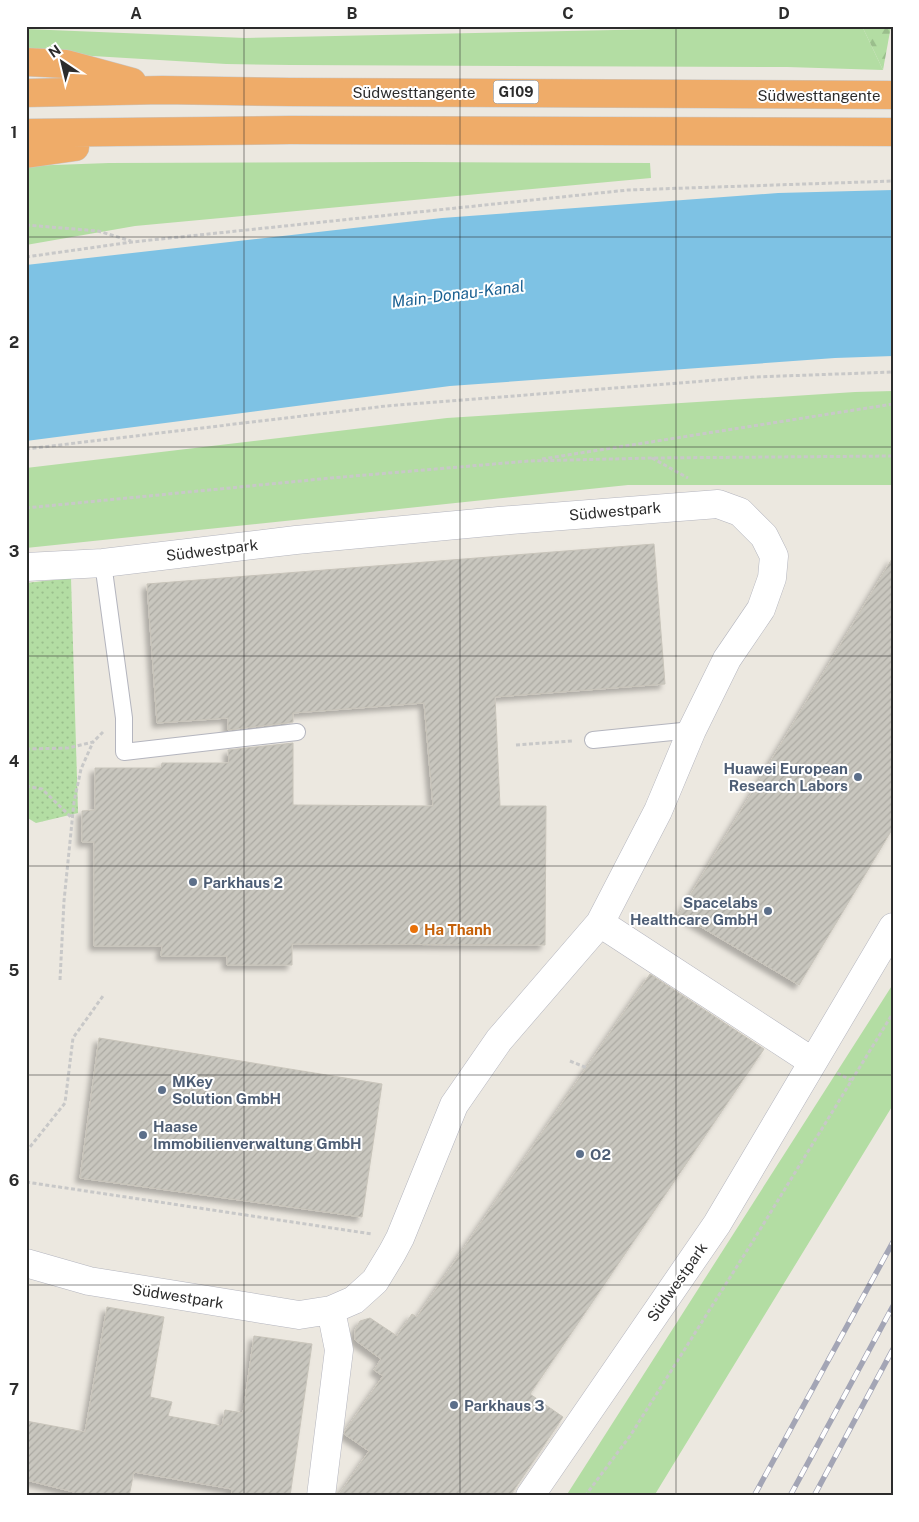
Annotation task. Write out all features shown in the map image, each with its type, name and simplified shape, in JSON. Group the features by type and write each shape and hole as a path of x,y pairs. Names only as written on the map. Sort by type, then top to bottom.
{"highway":[{"path":"26,62 66,64 162,90"},
{"name":"Südwesttangente","path":"26,93 162,90 893,95"},
{"path":"26,154 213,130"},
{"path":"26,133 213,130 893,132"}],"street":[{"name":"Südwestpark","path":"26,567 104,563 306,539 626,510 718,504 740,512 764,536 774,556 772,578 761,609 727,659 692,730 658,811 600,923 500,1040 454,1105 400,1238 375,1281 354,1300 331,1310 299,1315 89,1281 26,1263"},
{"path":"600,923 814,1062"},
{"name":"Südwestpark","path":"530,1496 717,1224 893,927"},
{"path":"320,1496 339,1350 331,1310"}],"lane":[{"path":"104,563 124,718 124,756 297,732"},
{"path":"593,740 692,730"}],"path":[{"path":"26,257 132,242 628,190 893,181"},
{"path":"26,225 98,231 132,242"},
{"path":"26,449 386,406 755,377 893,372"},
{"path":"528,461 893,404"},
{"path":"26,508 528,461 893,456"},
{"path":"60,980 64,900 72,818 81,769 93,742 101,733 124,718"},
{"path":"516,745 593,740"},
{"path":"26,750 68,748 93,742"},
{"path":"26,786 42,789 72,818"},
{"path":"26,1152 65,1103 73,1038 103,996"},
{"path":"585,1496 630,1436 893,1013"},
{"path":"570,1061 586,1068"},
{"path":"26,1182 400,1238"}],"green space":[{"path":"708,26 862,26 883,70 787,67 226,64 26,52 26,29 245,38 709,28"},
{"path":"862,26 891,26 883,70"},
{"path":"109,163 650,163 651,178 135,226 26,245 26,166"},
{"path":"893,391 893,485 628,485 26,548 26,468 447,418"},
{"path":"71,578 78,813 36,823 26,817 26,583"},
{"path":"893,984 893,1105 654,1496 566,1496"}],"water":[{"name":"Main-Donau-Kanal","path":"893,190 893,356 835,358 450,386 26,441 26,265 442,218 778,193"}],"building":[{"path":"654,544 665,684 495,697 500,806 546,806 545,945 292,944 292,965 227,965 227,956 161,956 162,946 94,946 94,842 82,842 82,811 95,810 95,768 161,768 162,763 229,763 228,750 293,743 293,805 433,806 424,703 293,713 293,722 228,730 228,718 157,723 147,584"},
{"path":"893,557 893,828 799,985 679,914"},
{"path":"650,974 764,1049 530,1394 563,1417 510,1496 338,1496 369,1451 344,1434 345,1431 383,1376 374,1370 381,1359 355,1340 355,1330 360,1321 370,1318 397,1336 412,1314 417,1317"},
{"path":"99,1038 382,1084 362,1217 80,1178"},
{"path":"107,1307 164,1317 150,1397 172,1402 168,1416 222,1426 225,1410 243,1413 254,1336 312,1344 290,1496 231,1496 232,1489 134,1472 129,1496 73,1496 74,1492 26,1480 26,1421 85,1432"}],"railway":[{"path":"754,1496 893,1242"},
{"path":"790,1496 893,1306"},
{"path":"814,1496 893,1349"}],"place":[{"name":"Huawei European Research Labors","path":"858,777"},
{"name":"Parkhaus 2","path":"193,882"},
{"name":"Spacelabs Healthcare GmbH","path":"768,911"},
{"name":"Ha Thanh","path":"414,929"},
{"name":"MKey Solution GmbH","path":"162,1090"},
{"name":"Haase Immobilienverwaltung GmbH","path":"143,1135"},
{"name":"O2","path":"580,1154"},
{"name":"Parkhaus 3","path":"454,1405"}]}
